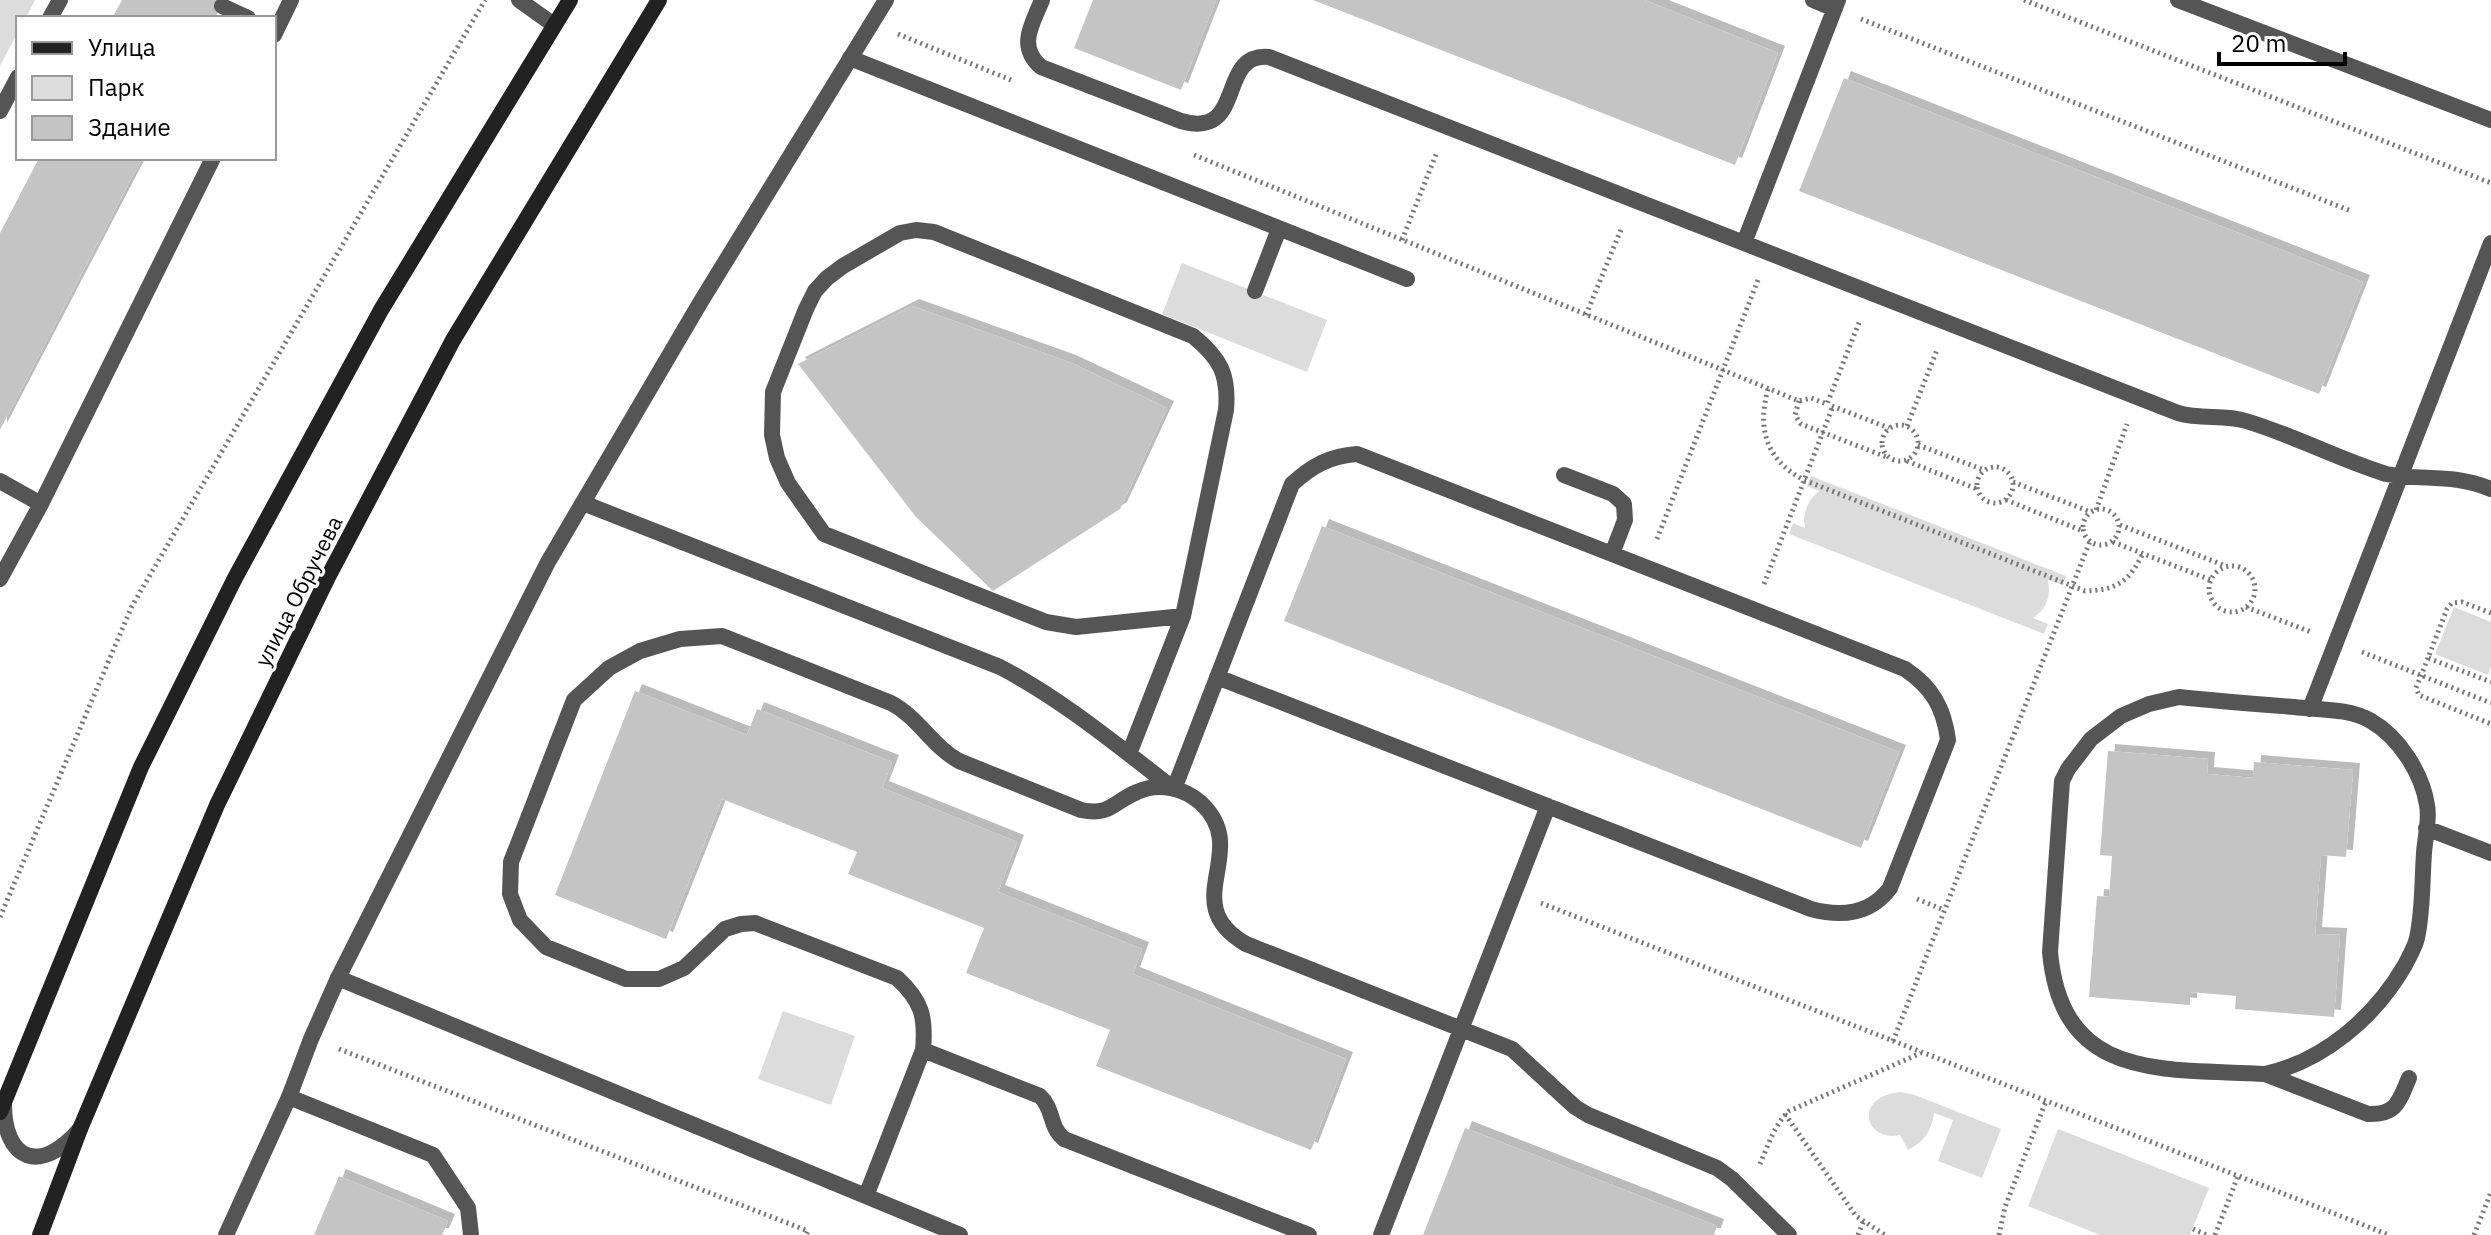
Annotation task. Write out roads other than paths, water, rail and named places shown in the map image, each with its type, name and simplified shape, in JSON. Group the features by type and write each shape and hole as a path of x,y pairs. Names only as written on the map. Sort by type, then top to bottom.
{"main road":[{"path":"2,1107 141,767 235,578 381,310 570,0"},
{"name":"улица Обручева","path":"40,1235 80,1129 217,805 328,577 453,340 659,0"}],"street":[{"path":"276,30 291,0"},
{"path":"519,0 554,25"},
{"path":"226,1235 289,1097 338,978 548,562 700,303 886,0"},
{"path":"1042,0 1027,43 1034,61 1041,67 1181,121 1194,125 1215,120 1224,111 1241,66 1248,60 1269,57 2192,418 2223,417 2248,421 2372,470 2400,477 2457,478 2491,489"},
{"path":"1744,243 1836,4 1813,0"},
{"path":"2178,0 2491,120"},
{"path":"222,6 244,16"},
{"path":"850,58 1407,279"},
{"path":"0,111 16,81"},
{"path":"0,579 41,504 212,160"},
{"path":"1255,291 1279,229"},
{"path":"1129,754 1183,616 1226,410 1227,391 1222,369 1211,351 1193,336 934,232 916,230 900,233 868,250 827,278 815,291 773,392 772,435 777,458 788,483 824,534 1046,622 1076,627 1183,616"},
{"path":"2310,709 2491,243"},
{"path":"1174,789 1217,677 1292,484 1310,468 1328,459 1357,454 1905,669 1927,687 1942,710 1948,740 1890,888 1865,909 1830,914 1217,677"},
{"path":"1564,475 1613,494 1624,504 1625,520 1612,554"},
{"path":"0,481 41,504"},
{"path":"583,503 981,658 1042,690 1174,789 1194,798 1206,809 1215,822 1221,841 1213,901 1221,925 1230,935 1518,1054 1575,1107 1588,1115 1717,1168 1789,1235"},
{"path":"866,1196 923,1050 924,1020 920,1006 910,990 897,978 755,923 725,929 684,968 659,979 626,979 546,947 520,920 510,894 511,862 574,700 609,668 640,651 680,639 722,636 891,703 908,714 941,749 959,761 1081,810 1103,812 1136,792 1160,787 1174,789"},
{"path":"2265,1074 2299,1064 2336,1042 2383,998 2405,965 2417,940 2428,807 2407,757 2383,729 2370,720 2353,714 2179,697 2149,704 2121,716 2098,733 2074,760 2062,781 2050,952 2052,979 2069,1018 2110,1056 2142,1067 2265,1074 2368,1114 2384,1113 2398,1104 2409,1078"},
{"path":"1381,1235 1548,806"},
{"path":"2426,828 2491,853"},
{"path":"338,978 960,1235"},
{"path":"923,1050 1040,1096 1051,1110 1055,1130 1064,1139 1309,1235"},
{"path":"289,1097 433,1155 468,1208 471,1235"},
{"path":"2,1107 11,1141 30,1157 38,1158 58,1150 80,1129"}]}
